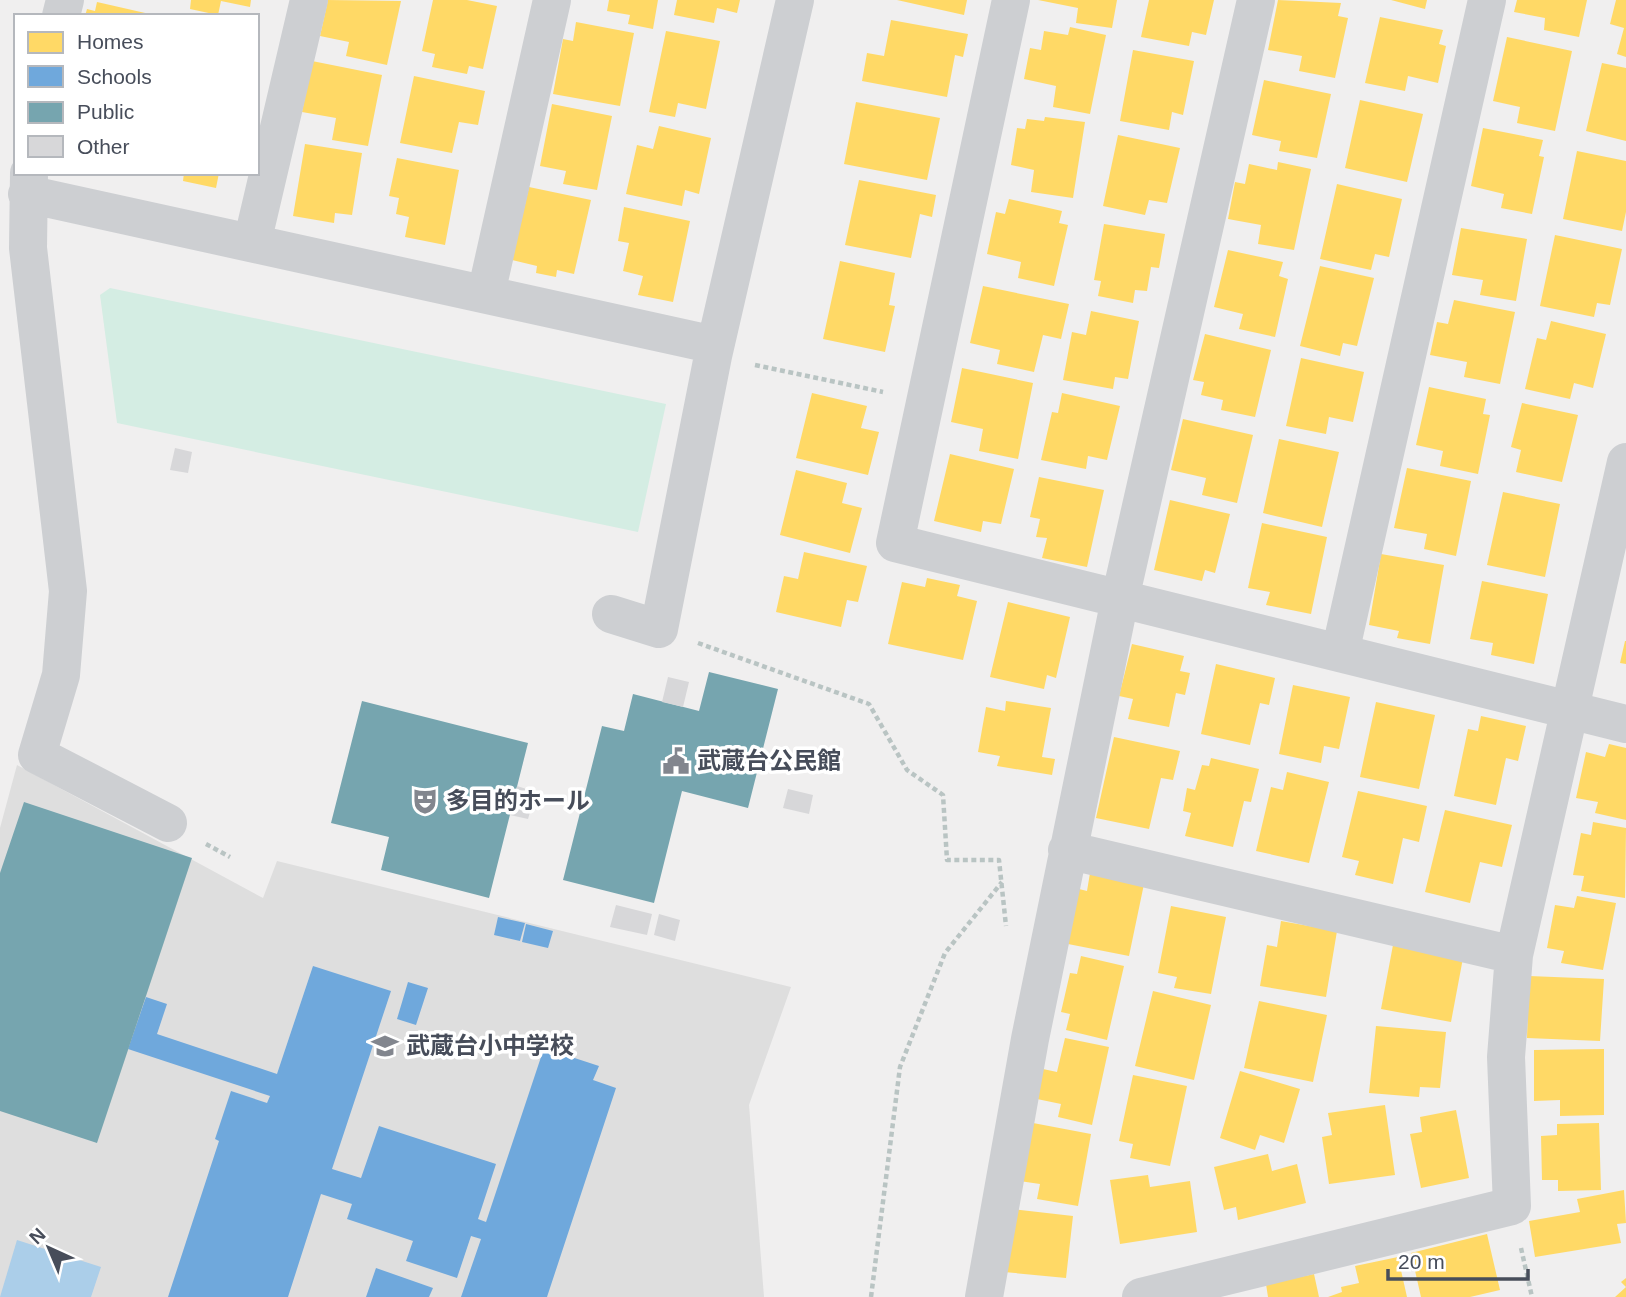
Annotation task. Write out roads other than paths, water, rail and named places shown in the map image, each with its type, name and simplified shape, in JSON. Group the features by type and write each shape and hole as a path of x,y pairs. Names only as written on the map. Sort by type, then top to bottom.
{"street":[{"path":"252,243 309,0"},
{"path":"486,295 552,0"},
{"path":"611,614 659,629 714,350 795,0"},
{"path":"1011,0 895,543 1626,724"},
{"path":"984,1297 1067,850 1120,598 1256,0"},
{"path":"1340,653 1487,0"},
{"path":"168,823 37,754 61,675 68,591 28,248 28,184 252,243 486,295 714,350"},
{"path":"1142,1297 1512,1206 1506,1057 1514,955 1626,462"},
{"path":"1067,850 1514,955"}],"water":[{"path":"17,1240 101,1267 91,1297 0,1297"}],"place":[{"name":"武蔵台公民館","path":"676,761"},
{"name":"多目的ホール","path":"425,801"},
{"name":"武蔵台小中学校","path":"385,1046"}]}
